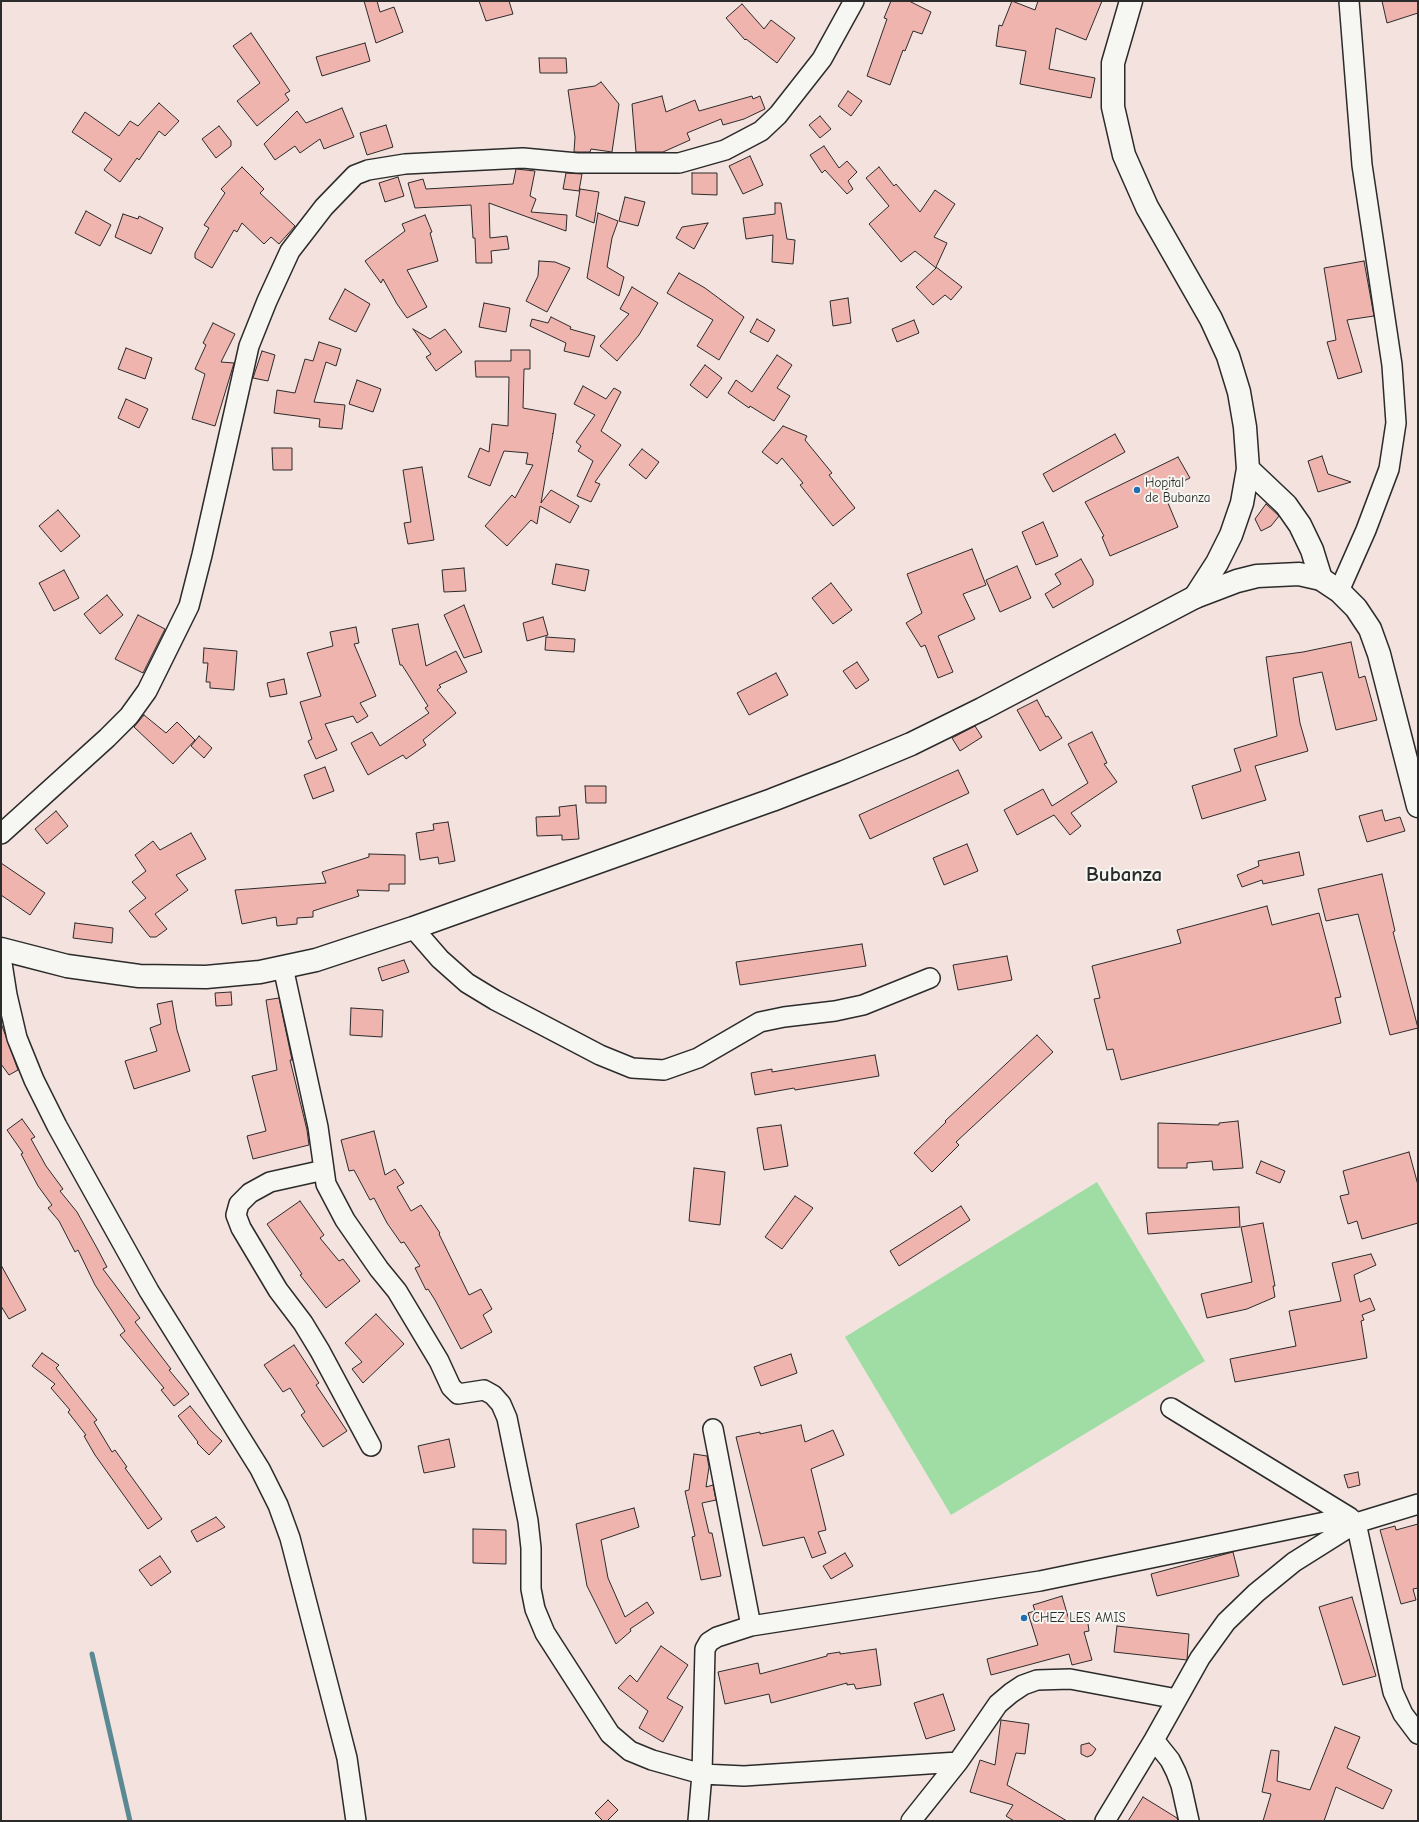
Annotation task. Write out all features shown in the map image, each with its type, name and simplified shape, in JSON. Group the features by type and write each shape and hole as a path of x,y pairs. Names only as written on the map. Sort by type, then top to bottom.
{"main road":[{"path":"1130,2 1113,63 1113,107 1124,155 1147,207 1211,319 1228,356 1238,392 1245,427 1248,469 1242,504 1231,535 1217,563 1195,597"},
{"path":"1248,469 1286,505 1300,525 1312,550 1321,579"},
{"path":"1,949 67,966 139,976 206,977 260,972 316,960 413,928 772,800 911,744 982,710 1195,597 1237,581 1257,576 1300,574 1321,579 1339,591 1356,608 1372,635 1379,654 1418,806"}],"street":[{"path":"1,834 107,738 129,716 147,691 189,606 249,346 267,301 290,251 324,207 355,175 368,170 405,164 523,158 577,163 679,163 725,150 761,132 778,115 822,59 854,1"},
{"path":"1339,591 1366,530 1389,469 1396,423 1392,365 1362,165 1349,1"},
{"path":"413,928 440,959 467,983 495,1000 600,1055 632,1068 664,1070 698,1058 760,1022 784,1017 835,1011 863,1005 930,978"},
{"path":"1,957 7,995 17,1038 34,1080 57,1126 149,1291 260,1468 278,1505 290,1538 347,1758 356,1821"},
{"path":"284,967 318,1128 326,1184 345,1220 379,1269 397,1291 438,1361 451,1387 458,1394 484,1390 494,1395 501,1404 507,1418 528,1521 531,1548 531,1589 535,1609 545,1633 610,1734 630,1751 652,1760 702,1774 744,1776 958,1762"},
{"path":"324,1170 270,1182 250,1193 239,1204 236,1215 241,1228 278,1290 303,1323 371,1446"},
{"path":"1171,1408 1353,1520 1393,1692 1403,1714 1418,1734"},
{"path":"713,1429 751,1626"},
{"path":"698,1821 702,1774 705,1649 709,1642 717,1637 751,1626 1040,1581 1353,1520 1418,1504"},
{"path":"1105,1821 1154,1740 1200,1658 1226,1622 1256,1593 1294,1562 1353,1520"},
{"path":"912,1821 958,1762 998,1704 1010,1693 1023,1685 1037,1680 1070,1679 1177,1699"},
{"path":"1154,1740 1170,1760 1176,1772 1181,1785 1189,1821"}],"green space":[{"path":"1097,1182 1205,1361 951,1515 845,1337"}],"building":[{"path":"364,1 377,1 380,12 394,7 403,32 376,43"},
{"path":"479,1 509,1 513,14 486,21"},
{"path":"891,1 909,1 931,12 922,34 913,31 905,51 903,50 890,85 867,76 887,19 884,18"},
{"path":"1012,1 1035,10 1038,1 1102,1 1086,40 1056,28 1049,69 1095,78 1091,98 1020,84 1026,51 996,46 999,25 1002,26"},
{"path":"1382,1 1418,1 1418,13 1387,23"},
{"path":"742,4 764,29 771,20 795,38 777,63 746,39 745,40 726,18"},
{"path":"251,33 290,91 285,94 289,100 257,126 237,101 260,83 233,46"},
{"path":"365,43 370,61 322,76 316,57"},
{"path":"539,58 566,58 567,73 540,73"},
{"path":"601,82 619,104 612,152 591,149 590,152 574,152 575,137 568,90 595,86"},
{"path":"848,91 862,101 851,116 838,106"},
{"path":"662,96 666,112 695,100 699,111 752,96 753,99 760,96 765,109 744,119 723,125 721,119 687,133 690,140 663,152 636,152 632,104"},
{"path":"159,103 179,121 165,136 159,131 139,160 137,158 120,182 104,170 112,159 72,132 85,112 119,136 130,121 138,126"},
{"path":"342,108 354,137 324,149 320,139 300,153 295,146 275,160 264,144 297,111 306,123"},
{"path":"820,116 831,129 820,138 809,125"},
{"path":"386,125 393,147 367,155 360,133"},
{"path":"219,126 231,141 231,146 216,158 202,139"},
{"path":"824,146 839,168 847,161 857,172 848,181 853,189 847,194 825,170 822,173 810,155"},
{"path":"750,156 763,185 743,194 729,166"},
{"path":"242,167 264,189 260,193 295,226 279,244 271,237 264,244 242,223 237,232 234,230 212,268 195,258 195,253 209,228 204,225 225,193 221,189"},
{"path":"879,167 894,186 896,184 920,212 935,190 955,204 934,237 947,243 936,267 962,287 951,300 945,295 933,305 916,287 936,268 915,251 901,262 869,224 889,206 866,178"},
{"path":"516,169 535,171 530,196 536,199 531,212 567,215 566,231 489,203 490,238 507,236 509,249 491,251 492,263 476,263 471,205 415,208 408,183 423,179 426,189 513,184"},
{"path":"566,173 582,174 579,191 563,189"},
{"path":"692,173 717,173 717,195 692,194"},
{"path":"398,177 404,196 385,202 379,183"},
{"path":"580,189 599,192 594,223 576,216"},
{"path":"625,197 645,202 638,226 619,221"},
{"path":"775,203 781,203 787,239 795,240 793,264 772,262 773,235 746,239 743,218 775,214"},
{"path":"86,211 111,225 100,246 75,233"},
{"path":"598,213 618,221 612,238 607,267 624,277 619,296 587,278"},
{"path":"123,214 138,219 139,216 163,228 151,254 115,237"},
{"path":"425,215 432,232 430,233 438,261 407,270 427,307 407,318 383,279 381,283 365,261 405,231 402,224"},
{"path":"708,223 694,249 676,238 682,227"},
{"path":"539,261 555,262 570,268 547,312 526,301 538,276"},
{"path":"1364,261 1374,316 1347,320 1362,372 1338,379 1327,342 1336,340 1324,268"},
{"path":"679,273 705,288 744,317 719,360 697,346 713,320 667,293"},
{"path":"632,287 658,303 639,335 617,361 600,346 629,314 620,309"},
{"path":"345,289 370,304 356,332 329,319"},
{"path":"848,298 851,323 833,326 830,301"},
{"path":"484,303 510,308 506,332 479,327"},
{"path":"551,317 571,327 570,329 595,336 589,357 564,351 566,343 530,326 532,319 548,323"},
{"path":"757,319 775,330 768,342 750,332"},
{"path":"914,320 919,333 897,342 892,329"},
{"path":"213,323 235,334 221,362 234,363 215,426 192,419 205,374 195,369 206,345 203,343"},
{"path":"413,329 430,339 445,329 462,352 436,371 426,357 431,354"},
{"path":"319,342 341,349 336,366 326,362 314,402 345,405 342,429 319,427 320,419 274,413 277,390 295,393 305,359 313,361"},
{"path":"126,348 152,358 145,379 118,369"},
{"path":"511,350 530,350 530,369 524,369 523,408 556,414 541,503 551,490 579,506 570,523 540,506 537,524 531,520 507,546 485,526 512,495 515,498 533,465 526,464 528,453 504,451 490,486 468,477 480,448 489,452 492,424 508,426 509,377 476,377 475,361 511,361"},
{"path":"262,351 275,355 268,381 253,378"},
{"path":"777,355 792,365 777,388 790,396 774,421 750,406 749,408 728,393 736,380 752,392"},
{"path":"705,365 722,378 707,398 690,385"},
{"path":"357,380 381,389 373,412 349,404"},
{"path":"583,386 606,399 614,388 621,392 601,431 621,445 595,482 600,484 591,502 577,496 593,461 578,451 581,446 576,442 595,415 574,404"},
{"path":"126,399 148,409 139,428 118,418"},
{"path":"783,426 807,436 805,440 832,473 829,475 855,508 833,526 800,485 803,483 782,458 777,464 762,452"},
{"path":"1115,434 1125,452 1053,492 1043,474"},
{"path":"272,448 292,448 292,470 273,470"},
{"path":"642,449 659,462 646,479 629,465"},
{"path":"1322,456 1328,474 1351,482 1318,492 1308,461"},
{"path":"1178,457 1190,478 1163,491 1178,527 1110,556 1102,537 1104,536 1085,502"},
{"path":"422,467 434,540 408,544 404,523 411,522 403,470"},
{"path":"1266,504 1279,516 1271,526 1261,531 1255,519"},
{"path":"58,510 80,536 61,552 39,526"},
{"path":"1043,522 1058,556 1036,565 1022,532"},
{"path":"972,549 986,585 963,594 975,619 938,636 953,672 938,678 925,645 921,647 906,623 922,613 907,574"},
{"path":"1081,559 1093,580 1093,585 1053,608 1045,594 1061,584 1055,574"},
{"path":"556,564 589,570 585,591 552,584"},
{"path":"1017,566 1031,598 1000,612 986,580"},
{"path":"464,568 466,591 444,592 442,570"},
{"path":"64,570 79,598 54,611 39,583"},
{"path":"831,583 852,610 833,624 812,598"},
{"path":"107,595 123,615 100,634 84,614"},
{"path":"464,605 482,652 464,658 444,615"},
{"path":"138,615 165,629 143,673 115,659"},
{"path":"543,617 548,635 527,641 523,623"},
{"path":"418,624 426,666 456,651 467,672 439,685 441,687 437,690 456,713 423,740 426,745 406,759 403,755 368,775 351,743 372,732 380,746 429,713 425,708 428,706 402,665 400,665 392,629"},
{"path":"356,627 359,643 354,644 376,696 360,703 368,716 357,723 353,716 325,724 337,750 316,759 308,741 312,739 300,702 321,696 307,653 333,646 330,632"},
{"path":"546,637 575,639 574,652 545,650"},
{"path":"1351,642 1359,678 1365,676 1377,720 1336,730 1322,672 1293,678 1300,723 1308,751 1255,766 1266,800 1202,819 1192,786 1241,771 1234,749 1277,736 1266,657 1303,652"},
{"path":"204,648 237,651 234,690 210,688 210,682 206,682 208,663 203,663"},
{"path":"857,662 869,680 856,689 843,671"},
{"path":"776,673 788,695 749,715 737,693"},
{"path":"284,679 287,694 270,697 267,683"},
{"path":"1037,700 1046,717 1048,716 1062,738 1040,751 1017,710"},
{"path":"144,715 166,733 177,722 195,740 173,764 134,727"},
{"path":"975,726 982,737 960,751 952,738"},
{"path":"1092,732 1107,763 1104,764 1117,782 1071,813 1081,826 1070,835 1054,815 1017,835 1004,810 1043,789 1052,806 1088,783 1068,744"},
{"path":"199,736 212,748 204,758 191,746"},
{"path":"325,767 334,791 313,799 304,775"},
{"path":"958,770 969,793 870,839 859,815"},
{"path":"585,786 606,786 606,803 586,803"},
{"path":"576,805 579,839 562,840 562,835 537,836 536,817 560,816 559,807"},
{"path":"1382,810 1385,821 1400,817 1405,831 1367,842 1359,816"},
{"path":"56,811 68,826 47,844 35,829"},
{"path":"448,822 455,861 439,864 438,857 420,860 416,833 434,830 433,824"},
{"path":"191,833 206,859 176,875 188,890 155,914 167,929 156,937 150,937 129,911 146,898 132,882 146,871 135,855 153,841 160,850"},
{"path":"967,844 978,871 944,885 933,858"},
{"path":"1299,852 1304,875 1263,884 1262,880 1242,887 1237,875 1259,866 1258,861"},
{"path":"369,854 405,855 405,884 389,884 389,891 357,890 359,896 313,911 313,917 297,918 297,924 277,926 276,917 242,924 235,890 326,883 322,872 369,857"},
{"path":"1,863 45,893 30,915 1,895"},
{"path":"1382,874 1395,931 1393,932 1418,1028 1390,1035 1358,914 1326,921 1318,889"},
{"path":"1267,906 1272,925 1319,913 1341,997 1335,998 1341,1023 1121,1080 1113,1049 1107,1050 1094,999 1100,998 1092,966 1181,943 1177,930"},
{"path":"75,923 113,928 112,943 73,938"},
{"path":"862,944 866,966 740,985 736,962"},
{"path":"1007,956 1012,980 958,990 953,965"},
{"path":"404,960 409,972 382,981 378,968"},
{"path":"231,992 232,1005 216,1006 215,993"},
{"path":"279,998 292,1060 290,1060 307,1130 309,1145 253,1159 247,1136 266,1131 252,1076 277,1070 266,1000"},
{"path":"172,1001 177,1030 190,1071 134,1089 125,1061 157,1051 150,1028 161,1024 157,1004"},
{"path":"351,1008 383,1010 382,1037 350,1035"},
{"path":"1,1023 18,1070 9,1075 1,1064"},
{"path":"1037,1035 1053,1052 956,1142 959,1145 932,1172 914,1153 946,1122 945,1121"},
{"path":"875,1055 879,1076 755,1095 751,1073 772,1069 772,1072"},
{"path":"22,1119 35,1137 31,1139 46,1166 63,1189 60,1191 77,1212 97,1248 107,1267 103,1269 140,1318 135,1322 171,1369 169,1370 189,1394 174,1406 161,1390 164,1388 120,1335 125,1331 95,1285 78,1250 75,1252 59,1221 48,1208 52,1205 38,1186 21,1154 23,1153 7,1130"},
{"path":"1238,1121 1243,1168 1213,1170 1212,1161 1187,1163 1187,1168 1158,1168 1158,1123 1219,1125 1219,1123"},
{"path":"781,1125 788,1166 764,1170 757,1128"},
{"path":"374,1131 385,1175 395,1169 404,1183 397,1187 411,1211 421,1205 440,1233 439,1234 469,1295 481,1289 492,1309 483,1315 492,1332 461,1349 435,1300 428,1289 426,1290 415,1268 420,1266 404,1242 401,1243 387,1223 374,1198 370,1200 354,1170 349,1171 341,1140"},
{"path":"1409,1152 1418,1185 1418,1223 1362,1239 1357,1221 1348,1224 1340,1196 1349,1194 1343,1171"},
{"path":"1261,1161 1285,1171 1280,1183 1256,1173"},
{"path":"694,1168 725,1172 720,1225 689,1221"},
{"path":"795,1196 813,1208 782,1249 765,1237"},
{"path":"300,1201 324,1235 320,1238 339,1261 343,1259 360,1281 326,1308 300,1275 302,1274 267,1224"},
{"path":"961,1206 970,1220 899,1266 890,1251"},
{"path":"1239,1207 1240,1227 1148,1234 1146,1213"},
{"path":"1263,1223 1275,1286 1273,1286 1275,1297 1247,1309 1207,1318 1201,1294 1252,1282 1241,1227"},
{"path":"1371,1254 1376,1265 1354,1275 1360,1302 1370,1298 1375,1310 1362,1315 1364,1320 1361,1321 1367,1358 1235,1382 1230,1359 1296,1346 1289,1311 1341,1301 1332,1263"},
{"path":"1,1265 26,1310 9,1319 1,1306"},
{"path":"376,1314 404,1344 363,1383 352,1369 362,1362 345,1343"},
{"path":"294,1345 319,1383 316,1385 347,1431 323,1447 301,1415 305,1412 290,1388 283,1392 264,1365"},
{"path":"42,1353 59,1365 56,1368 97,1420 94,1422 112,1452 115,1450 127,1467 125,1468 162,1519 148,1529 95,1455 84,1436 86,1435 68,1412 70,1410 51,1388 55,1384 32,1366"},
{"path":"791,1354 797,1373 761,1386 754,1367"},
{"path":"190,1406 210,1430 222,1441 209,1455 197,1443 198,1442 178,1416"},
{"path":"801,1425 805,1442 833,1430 844,1455 811,1469 826,1530 818,1532 826,1553 812,1558 804,1537 763,1546 736,1437 760,1432 760,1434"},
{"path":"449,1439 455,1467 424,1473 418,1446"},
{"path":"694,1454 707,1456 709,1467 706,1487 713,1485 716,1500 702,1503 709,1533 712,1533 721,1576 701,1580 692,1537 695,1536 685,1491 689,1490"},
{"path":"1358,1472 1360,1485 1348,1488 1344,1475"},
{"path":"634,1508 639,1527 601,1540 608,1578 625,1617 647,1602 654,1613 630,1629 631,1631 616,1644 587,1586 576,1524"},
{"path":"216,1517 225,1527 197,1542 191,1531"},
{"path":"1418,1524 1418,1588 1413,1589 1416,1600 1401,1604 1380,1530 1395,1526 1396,1530"},
{"path":"473,1529 506,1530 506,1564 473,1563"},
{"path":"1233,1552 1239,1576 1157,1596 1151,1574"},
{"path":"845,1553 853,1566 831,1579 823,1566"},
{"path":"160,1556 171,1572 151,1586 139,1570"},
{"path":"1062,1596 1069,1620 1087,1617 1089,1631 1084,1632 1092,1660 1072,1665 1069,1654 991,1675 987,1659 1038,1645 1028,1613 1035,1611 1033,1605"},
{"path":"1352,1597 1376,1676 1343,1685 1319,1607"},
{"path":"1117,1626 1189,1634 1187,1660 1114,1652"},
{"path":"661,1646 688,1665 667,1698 683,1707 663,1742 639,1728 648,1711 618,1688 630,1675 637,1682"},
{"path":"876,1649 881,1685 856,1689 854,1684 847,1685 847,1683 771,1703 769,1694 725,1704 718,1672 758,1663 760,1674 827,1656 827,1654 840,1652 840,1654"},
{"path":"943,1694 955,1730 926,1739 914,1703"},
{"path":"1001,1720 1029,1724 1025,1754 1016,1753 1007,1785 1067,1821 1014,1821 1006,1816 1013,1805 970,1792 980,1760 995,1765"},
{"path":"1335,1727 1360,1737 1347,1768 1392,1790 1383,1809 1336,1787 1324,1821 1263,1821 1271,1794 1262,1792 1271,1750 1279,1751 1277,1781 1310,1790"},
{"path":"1089,1743 1096,1749 1092,1755 1087,1757 1081,1754 1081,1745"},
{"path":"1143,1797 1177,1818 1178,1821 1128,1821"},
{"path":"608,1800 618,1810 607,1821 603,1821 595,1813"}],"waterway":[{"path":"92,1654 130,1821"}],"place":[{"name":"Hopital de Bubanza","path":"1137,490"},
{"name":"CHEZ LES AMIS","path":"1024,1618"}],"district":[{"name":"Bubanza","path":"1124,875"}]}
